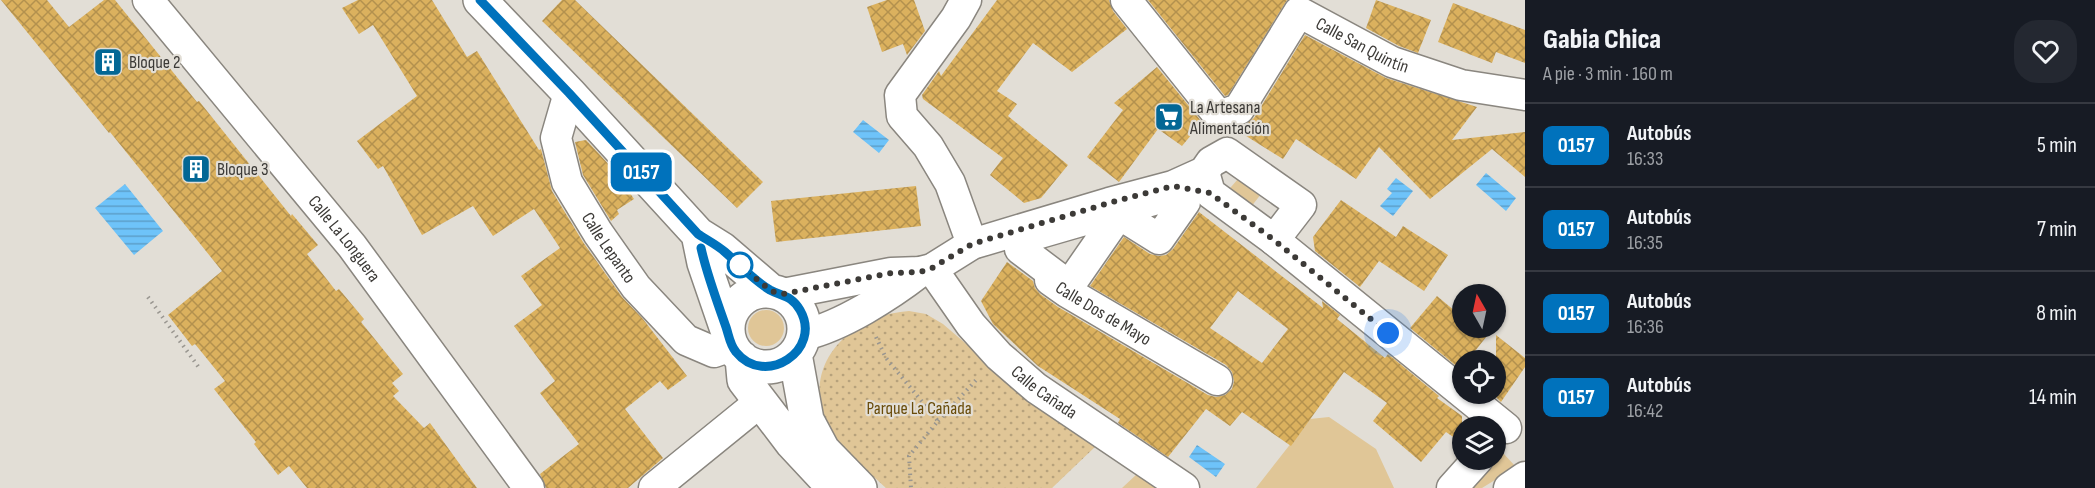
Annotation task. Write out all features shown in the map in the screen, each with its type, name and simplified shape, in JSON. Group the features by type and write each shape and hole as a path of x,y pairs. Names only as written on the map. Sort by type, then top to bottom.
{"street":[{"name":"Calle La Longuera","path":"148,0 352,246 529,488"},
{"path":"480,0 698,234 722,249 777,292 794,301 801,311 804,322 800,344 807,420 824,450 860,488"},
{"path":"966,0 956,18 900,95 902,117 928,146 950,183 972,244"},
{"path":"1126,0 1217,121 1213,170 1274,240 1509,432"},
{"name":"Calle San Quintín","path":"1217,121 1239,109 1299,12 1392,62 1461,85 1525,95"},
{"name":"Calle Lepanto","path":"569,93 556,138 567,182 598,233 636,287 686,340 714,352 734,345"},
{"path":"926,270 891,273 777,292 758,291 739,301 729,319 734,345 752,364 763,367 786,362 800,344 972,244 1173,186 1213,170 1301,205 1274,240"},
{"path":"1174,194 1185,202 1159,239 1119,214 1069,286 1020,249 1018,239 1112,211 1174,194"},
{"path":"698,234 704,263 734,345 744,380 798,450 834,488"},
{"name":"Calle Dos de Mayo","path":"1002,235 1008,250 1067,292 1217,380"},
{"name":"Calle Cañada","path":"926,270 999,356 1036,388 1184,488"},
{"path":"654,488 760,402"},
{"path":"1452,488 1468,470"},
{"path":"1509,488 1525,477"}],"path":[{"path":"148,297 200,369"},
{"path":"874,331 886,358 938,421"},
{"path":"911,488 909,456 938,421 999,356"}],"green space":[{"path":"1244,172 1265,189 1247,212 1225,194"},
{"path":"766,310 779,315 784,328 779,341 766,346 753,341 748,328 753,315"},
{"name":"Parque La Cañada","path":"909,311 926,314 943,324 1021,391 1096,446 1052,488 886,488 838,442 832,433 820,402 820,382 826,363 836,346 850,333 868,322"},
{"path":"1329,417 1376,449 1394,488 1256,488 1310,419"},
{"path":"1506,456 1516,467 1482,488 1464,488 1484,470 1506,470"},
{"path":"1137,474 1155,488 1122,488"}],"water":[{"path":"863,120 889,140 879,153 853,132"},
{"path":"1486,173 1516,198 1506,211 1476,185"},
{"path":"1396,178 1413,191 1393,216 1380,206 1392,193 1387,189"},
{"path":"125,184 163,231 134,255 95,208"},
{"path":"1197,445 1225,464 1216,477 1189,457"}],"building":[{"path":"1,0 47,0 69,27 104,0 115,0 291,216 292,214 318,245 307,254 336,291 339,289 364,319 361,322 403,374 392,383 399,391 393,396 424,428 430,423 477,488 307,488 289,466 278,475 254,444 256,442 214,389 225,381 195,344 192,346 168,315 222,271"},
{"path":"358,0 432,0 467,57 477,51 539,150 541,149 552,191 583,242 622,297 643,319 687,376 668,390 660,381 625,409 663,458 628,488 546,488 540,474 579,444 540,393 555,381 514,326 542,305 521,276 560,248 534,209 493,236 473,206 422,235 383,166 378,169 357,141 417,96 373,25 359,34 342,8"},
{"path":"562,0 575,0 763,182 737,208 542,21"},
{"path":"887,0 914,0 925,31 907,55 903,44 882,52 867,7"},
{"path":"997,0 1109,0 1113,11 1127,29 1072,72 1033,43 997,91 1017,104 1008,116 1068,165 1041,198 1024,203 990,175 1003,158 923,99 922,95 939,71 941,76"},
{"path":"1148,0 1287,0 1228,95 1225,96"},
{"path":"1376,0 1431,20 1418,53 1399,46 1366,28"},
{"path":"1453,3 1525,30 1525,63 1496,52 1492,63 1438,42"},
{"path":"1305,35 1386,78 1477,107 1452,140 1525,132 1525,177 1492,149 1430,199 1379,147 1356,179 1296,139 1283,159 1235,129 1254,118"},
{"path":"1157,67 1202,122 1182,146 1158,129 1119,182 1087,157 1123,110 1114,103"},
{"path":"586,140 615,171 634,199 617,210 619,214 611,221 583,175 575,142"},
{"path":"916,186 921,226 776,242 771,201"},
{"path":"1341,200 1396,237 1403,226 1448,255 1424,291 1379,261 1360,287 1315,251 1313,237"},
{"path":"1199,212 1323,308 1322,301 1340,315 1337,319 1385,358 1388,354 1439,396 1437,398 1462,416 1452,416 1452,436 1446,432 1421,462 1373,421 1387,403 1344,372 1291,446 1242,412 1230,426 1206,409 1168,457 1118,423 1120,419 1038,366 993,324 981,301 1007,262 1033,281 1040,294 1058,307 1208,395 1216,397 1225,395 1232,389 1234,381 1232,372 1226,365 1090,286 1124,237 1150,254 1166,255 1173,249","holes":["1238,291 1288,329 1262,363 1210,328"]},
{"path":"1437,296 1452,309 1452,338 1485,338 1476,350 1452,350 1452,362 1410,328"},
{"path":"1496,338 1500,338 1525,358 1525,367 1506,395 1506,350 1496,350"}],"bus line":[{"name":"0157","path":"480,0 698,234 722,249 771,291 783,294 794,301 801,311 804,335 801,345 786,362 763,367 752,364 742,358 731,346 701,248"}],"place":[{"name":"Bloque 2","path":"108,62"},
{"name":"La Artesana Alimentación","path":"1169,117"},
{"name":"Bloque 3","path":"196,169"}],"route":[{"path":"740,265 771,291 783,294 891,273 920,272 932,268 972,244 1173,186 1210,193 1274,240 1388,333"}]}
